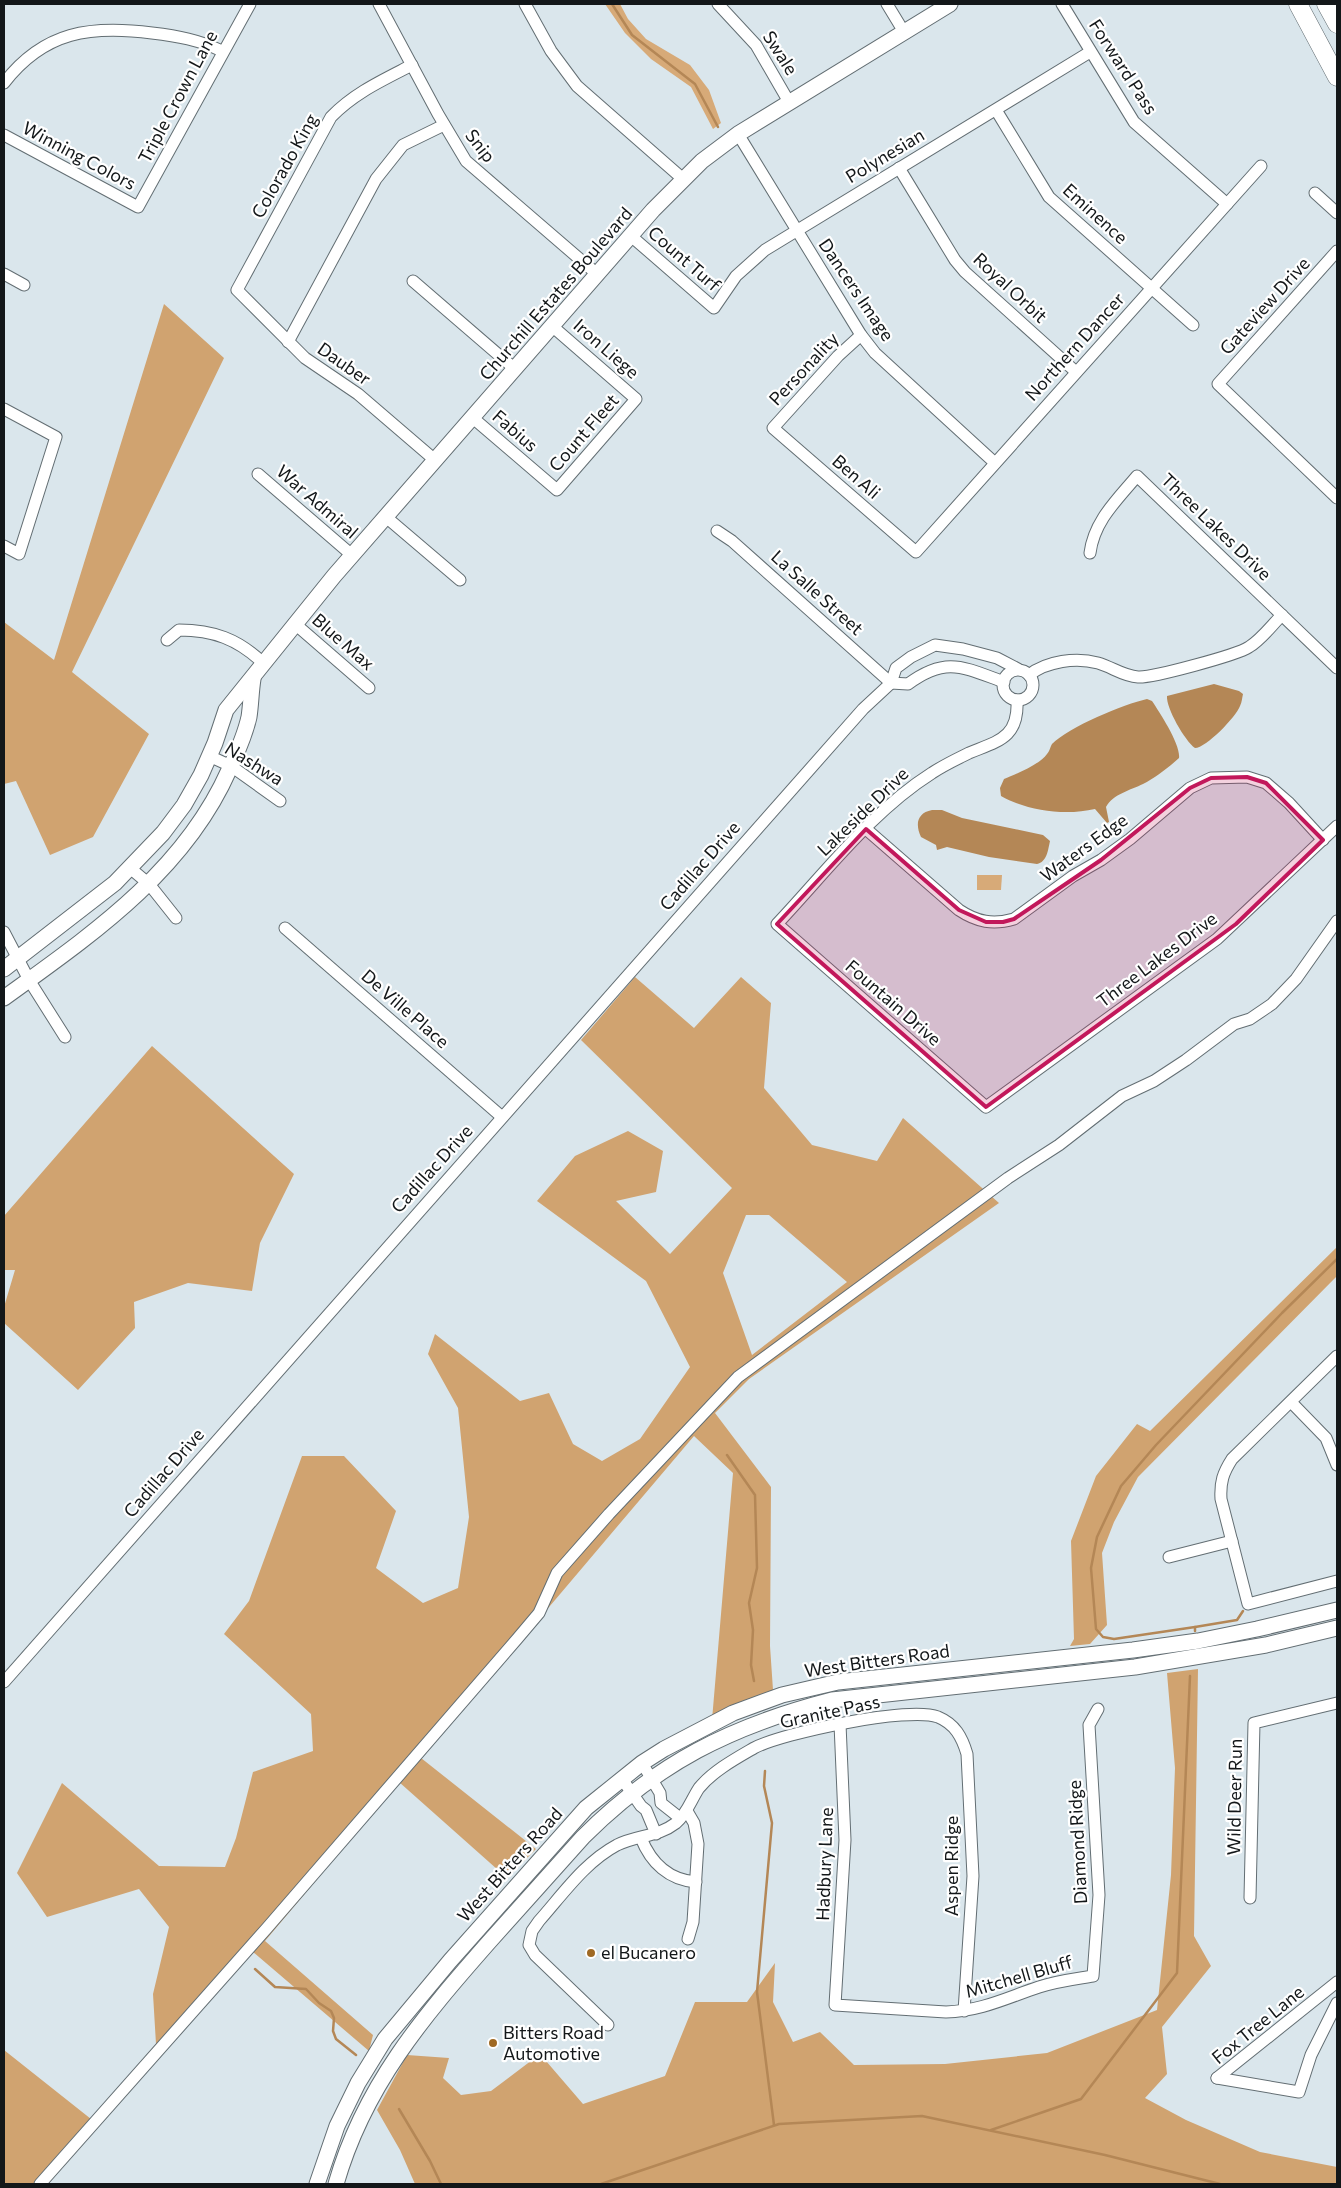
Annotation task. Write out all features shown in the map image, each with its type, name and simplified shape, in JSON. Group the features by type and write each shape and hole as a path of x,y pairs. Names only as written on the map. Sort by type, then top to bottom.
{"main road":[{"name":"Churchill Estates Boulevard","path":"4,969 115,883 163,833 201,774 226,710 253,679 294,623 597,274 683,179 702,161 738,134 950,4"},
{"path":"1298,4 1337,77"},
{"path":"1326,4 1337,24"},
{"name":"Churchill Estates Boulevard","path":"4,998 131,901 182,848 204,818 231,766 248,718 253,679"},
{"name":"West Bitters Road","path":"316,2184 337,2126 358,2083 385,2039 450,1961 586,1808 642,1763 679,1741 733,1713 782,1695 838,1682 877,1676 1133,1650 1208,1639 1337,1610"},
{"name":"West Bitters Road","path":"336,2184 354,2133 374,2092 400,2050 429,2010 583,1837 610,1810 652,1778 703,1747 740,1728 785,1712 832,1700 1134,1668 1266,1645 1337,1628"},
{"path":"1133,1650 1134,1668"},
{"path":"782,1695 785,1712"},
{"path":"450,1961 463,1972"}],"street":[{"name":"Triple Crown Lane","path":"138,207 250,4"},
{"name":"Snip","path":"379,4 444,125 466,161 597,274"},
{"path":"525,4 550,51 577,86 683,179"},
{"name":"Swale","path":"718,4 756,45 789,102"},
{"path":"887,4 904,32"},
{"name":"Forward Pass","path":"1062,4 1134,122 1227,204"},
{"path":"4,84 28,59 49,44 73,34 92,30 124,30 187,38 204,42 222,52"},
{"name":"Polynesian","path":"714,308 736,276 765,250 1090,52"},
{"name":"Colorado King","path":"237,290 331,117 358,93 409,59"},
{"name":"Eminence","path":"996,110 1049,197 1193,325"},
{"path":"288,342 376,179 403,145 444,125"},
{"name":"Dancers Image","path":"738,134 860,335 876,353 995,463"},
{"name":"Winning Colors","path":"4,135 138,207"},
{"name":"Northern Dancer","path":"916,552 1260,166"},
{"name":"Royal Orbit","path":"899,168 955,260 965,272 1076,372"},
{"path":"1315,193 1337,213"},
{"name":"Count Turf","path":"631,236 714,308"},
{"name":"Gateview Drive","path":"1337,251 1218,384 1337,498"},
{"path":"4,274 24,285"},
{"path":"413,280 515,369"},
{"name":"Dauber","path":"237,290 305,358 358,394 436,461"},
{"name":"Iron Liege","path":"552,326 636,399"},
{"name":"Personality","path":"774,428 838,356 860,335"},
{"name":"Count Fleet","path":"558,490 636,399"},
{"path":"4,409 56,437 19,554 4,546"},
{"name":"Fabius","path":"473,418 558,490"},
{"name":"Ben Ali","path":"774,428 916,552"},
{"name":"War Admiral","path":"258,474 353,556"},
{"name":"Three Lakes Drive","path":"1090,553 1093,536 1101,519 1137,476 1337,668"},
{"path":"386,517 460,580"},
{"name":"La Salle Street","path":"718,531 732,541 891,683"},
{"path":"1028,675 1048,666 1070,660 1099,663 1117,671 1139,677 1155,675 1233,654 1250,647 1282,615"},
{"name":"Blue Max","path":"294,623 369,688"},
{"path":"167,640 179,630 211,632 237,642 263,663"},
{"path":"1004,682 967,669 951,666 928,671 908,684 891,683 896,668 919,652 935,645 997,658 1028,675 1032,682 1031,691 1025,698 1017,700 1008,696 1004,682 1011,671 1018,670"},
{"path":"919,652 928,671"},
{"path":"967,669 972,652"},
{"name":"Cadillac Drive","path":"4,1682 850,723 891,683"},
{"name":"Lakeside Drive","path":"777,924 866,828 910,788 934,772 1007,736 1013,727 1017,700"},
{"name":"Nashwa","path":"209,756 231,766 280,801"},
{"name":"Waters Edge","path":"866,828 959,910 972,918 986,922 1014,919 1067,880 1101,860 1130,839 1190,788 1211,778 1247,777 1266,783 1289,803 1323,840"},
{"name":"Three Lakes Drive","path":"986,1108 1217,939 1337,826"},
{"path":"130,868 148,884 176,918"},
{"path":"40,2184 267,1928 517,1639 539,1613 557,1573 608,1514 738,1377 1008,1178 1059,1145 1122,1096 1154,1081 1234,1024 1250,1019 1272,1004 1296,979 1337,921"},
{"name":"Fountain Drive","path":"777,924 986,1108"},
{"name":"De Ville Place","path":"285,928 502,1117"},
{"path":"4,932 29,980 65,1036"},
{"path":"1337,1356 1232,1459 1223,1474 1220,1486 1221,1499 1248,1604 1337,1581"},
{"path":"1291,1402 1326,1438 1337,1466"},
{"path":"1168,1558 1232,1541"},
{"name":"Wild Deer Run","path":"1250,1898 1254,1723 1337,1703"},
{"name":"Diamond Ridge","path":"1093,1976 1099,1895 1089,1725 1098,1709"},
{"name":"Granite Pass","path":"608,2025 535,1955 529,1944 532,1932 539,1921 600,1855 619,1844 660,1833 684,1815 706,1780 724,1766 756,1747 808,1730 886,1717 925,1715 937,1717 952,1725"},
{"name":"Hadbury Lane","path":"835,2005 845,1840 840,1724"},
{"name":"Aspen Ridge","path":"952,1725 963,1739 967,1754 973,1853 964,2012"},
{"path":"642,1763 661,1796 661,1804 657,1809 646,1810"},
{"path":"622,1779 640,1806 646,1810 656,1834"},
{"path":"661,1804 684,1815 694,1823 698,1836 693,1922 688,1939"},
{"path":"641,1838 652,1859 663,1871 685,1881 696,1882"},
{"name":"Mitchell Bluff","path":"835,2005 964,2012 1053,1983 1093,1976"},
{"name":"Fox Tree Lane","path":"1337,1982 1217,2078 1299,2092 1311,2055 1337,2003"}],"highlighted area":[{"path":"1247,777 1266,783 1323,840 1236,924 986,1107 777,924 866,829 959,910 986,922 1003,922 1014,919 1101,860 1190,788 1211,778"}],"shaded area":[{"path":"605,4 620,4 628,19 646,39 690,65 709,90 721,123 713,129 691,87 651,59 625,33"},
{"path":"164,304 224,358 72,672 149,734 93,837 50,855 16,781 4,784 4,622 54,660"},
{"path":"1214,684 1239,691 1243,694 1241,703 1233,717 1220,731 1206,743 1195,748 1186,739 1177,724 1167,696"},
{"path":"1147,699 1152,701 1169,729 1177,745 1179,758 1152,779 1113,799 1106,807 1109,822 1107,823 1095,809 1071,812 1047,811 1035,809 1001,796 1000,788 1004,779 1039,762 1048,753 1052,744 1060,737 1097,717"},
{"path":"932,810 942,810 962,818 1043,835 1050,841 1046,855 1043,861 1037,864 989,857 947,847 937,850 936,845 921,837 918,828 920,816"},
{"path":"977,875 1002,875 1001,890 977,890"},
{"path":"635,977 694,1028 741,977 771,1003 764,1088 812,1145 877,1161 903,1118 999,1203 749,1379 715,1413 771,1487 770,1646 773,1690 754,1697 712,1720 733,1473 694,1436 421,1758 536,1849 507,1878 399,1782 265,1941 373,2035 369,2051 253,1952 48,2184 4,2184 4,2050 91,2119 156,2044 153,1994 169,1927 139,1889 47,1917 17,1873 62,1783 159,1866 225,1867 236,1838 253,1772 313,1751 311,1714 224,1634 249,1601 302,1456 344,1456 396,1511 376,1568 423,1603 458,1588 469,1517 458,1408 428,1354 435,1334 520,1401 549,1393 573,1444 602,1461 640,1439 690,1367 646,1281 537,1201 575,1156 628,1131 663,1151 656,1192 616,1201 670,1254 732,1188 581,1040","holes":["746,1215 769,1215 847,1282 752,1355 723,1273"]},
{"path":"152,1046 294,1174 260,1243 252,1291 188,1283 134,1302 135,1328 78,1390 4,1323 4,1307 15,1270 4,1270 4,1216"},
{"path":"1337,1247 1337,1276 1138,1477 1114,1522 1102,1553 1107,1625 1090,1644 1070,1646 1074,1639 1071,1541 1096,1476 1137,1424 1150,1431"},
{"path":"1198,1669 1194,1936 1211,1966 1162,2027 1167,2074 1145,2098 1186,2120 1260,2152 1337,2167 1337,2184 415,2184 400,2150 377,2110 407,2055 449,2058 443,2078 461,2095 491,2091 540,2054 583,2104 665,2076 695,2002 747,2002 775,1963 773,2002 793,2042 820,2032 854,2065 945,2064 1047,2053 1157,2010 1171,1875 1175,1768 1167,1673"}],"waterway":[{"path":"612,4 632,35 695,84 718,127"},
{"path":"1195,1631 1195,1627 1114,1639 1103,1637 1096,1629 1091,1568 1097,1537 1121,1486 1156,1445 1282,1313 1337,1259"},
{"path":"727,1455 755,1495 757,1568 749,1603 753,1630 751,1665 754,1681"},
{"path":"1195,1627 1237,1620 1243,1611"},
{"path":"991,2130 1081,2099 1177,1973 1190,1676"},
{"path":"765,1771 764,1786 772,1823 757,1992 774,2125"},
{"path":"255,1969 275,1987 306,1989 319,2003 331,2011 334,2018 333,2031 336,2039 356,2055"},
{"path":"399,2109 430,2161 441,2184"},
{"path":"601,2184 779,2124 922,2116 1105,2155 1220,2184"}],"place":[{"name":"el Bucanero","path":"591,1953"},
{"name":"Bitters Road Automotive","path":"493,2043"}]}
